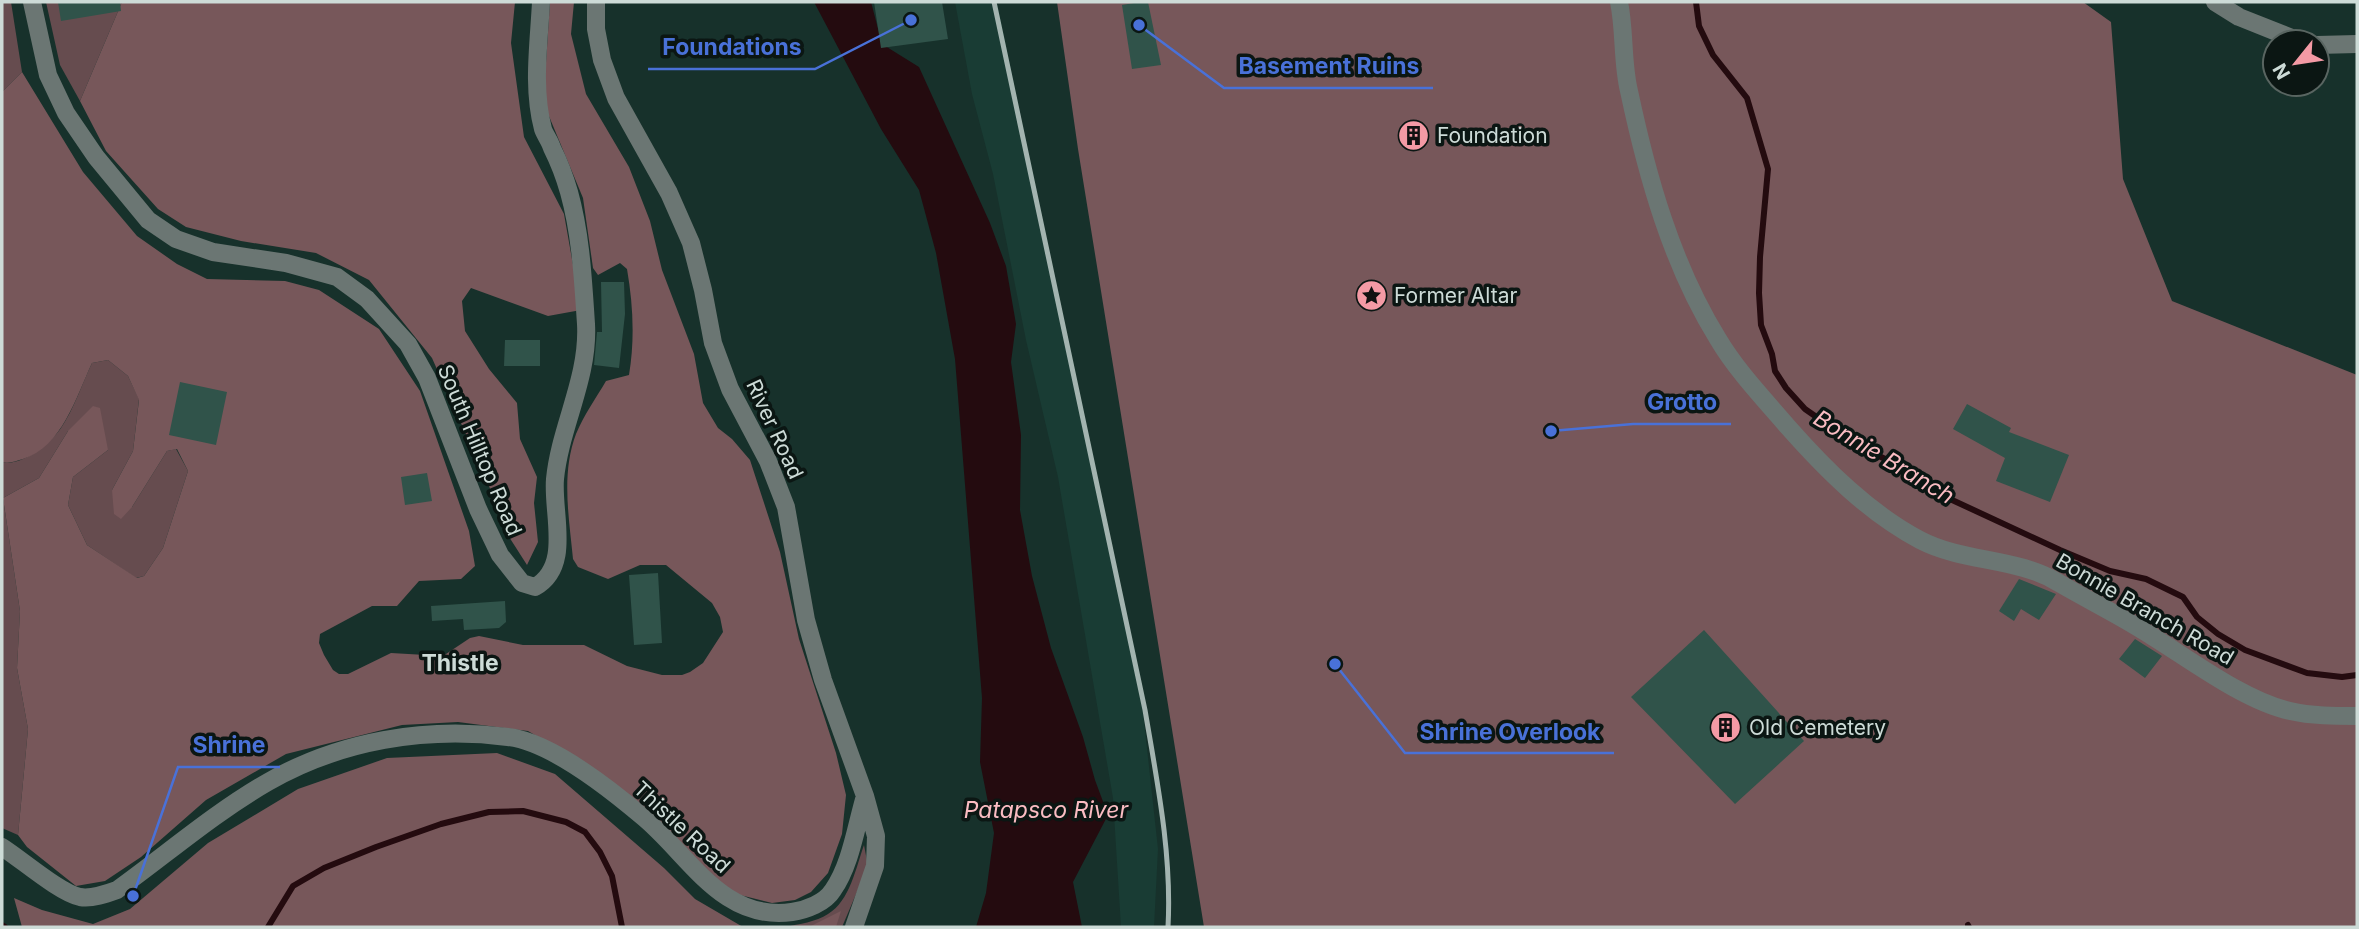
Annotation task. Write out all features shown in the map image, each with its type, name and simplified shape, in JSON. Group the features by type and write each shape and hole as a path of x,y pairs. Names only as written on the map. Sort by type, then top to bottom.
{"street":[{"name":"South Hilltop Road","path":"32,2 48,75 66,113 96,157 148,220 176,239 213,252 286,263 337,277 367,299 408,344 427,378 478,509 500,555 522,583 535,587 545,582 552,573 555,561 558,540 555,480 583,362 586,328 576,219 568,190 544,130 539,101 541,2"},
{"name":"River Road","path":"596,2 596,29 602,60 616,98 669,193 691,243 713,343 730,389 768,461 786,507 810,632 823,680 866,796 876,836 875,866 854,927"},
{"name":"Bonnie Branch Road","path":"1619,2 1628,88 1652,184 1673,244 1701,310 1740,371 1807,447 1843,483 1883,516 1921,540 1954,554 1985,558 2048,576 2260,701 2289,711 2327,716 2357,716"},
{"path":"2215,2 2239,17 2267,28"},
{"path":"2331,45 2357,44"},
{"name":"Thistle Road","path":"2,847 64,890 80,897 99,896 117,890 220,812 259,787 322,756 370,742 417,735 471,733 512,737 547,750 579,769 645,818 712,887 734,902 756,911 779,914 801,911 817,904 832,892 844,868 866,796"}],"shaded area":[{"path":"2,2 11,2 22,72 2,92"},
{"path":"46,2 122,2 80,101 60,65"},
{"path":"122,2 515,2 511,43 524,137 564,214 581,310 548,316 471,288 462,301 465,331 489,369 517,403 520,439 537,477 534,503 538,542 527,565 506,532 489,486 432,358 369,280 316,253 241,241 186,227 158,209 106,151 80,101"},
{"path":"550,2 574,2 571,34 586,94 629,167 650,221 662,270 694,354 703,403 718,428 732,439 750,460 780,552 799,639 836,753 846,795 842,834 828,873 811,892 795,900 772,903 732,893 596,771 528,731 458,722 402,725 286,754 206,800 141,857 105,881 76,886 27,847 18,835 28,729 17,668 20,611 3,498 39,478 68,431 93,406 100,408 108,450 73,477 68,505 87,545 137,578 144,576 163,548 188,471 177,449 167,451 132,507 121,519 114,514 112,490 133,451 139,400 128,376 108,360 92,363 66,419 48,444 23,459 2,462 2,92 22,72 83,172 137,236 177,264 207,279 285,281 319,290 379,329 420,391 469,531 475,566 461,579 419,581 397,606 372,606 320,634 319,643 333,670 339,674 348,674 391,653 443,656 470,638 479,636 523,645 584,645 627,666 662,675 682,675 703,663 723,632 720,617 712,603 666,565 640,565 608,579 578,567 573,559 567,496 571,449 583,420 606,381 629,375 632,348 631,295 627,269 620,263 598,275 593,268 583,198 546,109 545,78"},
{"path":"955,2 997,2 1143,712 1158,849 1154,927 1121,927 1113,798 1058,477 1026,340 993,174 972,94"},
{"path":"1057,2 2083,2 2111,22 2123,179 2172,301 2357,375 2357,927 1204,927 1078,149"},
{"path":"108,360 128,376 139,399 133,451 112,490 132,507 167,451 176,449 188,471 163,548 144,576 136,578 87,545 68,505 73,477 108,450 68,431 39,478 3,498 20,611 17,668 28,729 18,835 2,828 2,462 10,463 26,458 50,441 70,413 92,363"},
{"path":"497,753 555,774 664,868 695,899 743,927 22,927 14,898 42,910 93,924 130,909 208,843 298,789 387,758"},
{"path":"864,845 868,866 842,927 785,927 818,919 836,908 851,883"},
{"path":"841,911 836,927 809,927"}],"water":[{"name":"Patapsco River","path":"814,2 871,2 882,44 919,67 990,223 1006,266 1016,324 1011,362 1021,435 1020,510 1032,576 1051,648 1108,815 1073,882 1082,927 976,927 986,893 994,833 980,762 982,698 955,359 936,253 919,190 881,129"}],"building":[{"path":"58,2 120,2 121,11 61,21"},
{"path":"874,2 942,2 948,39 881,48"},
{"path":"1148,2 1161,65 1132,69 1122,5"},
{"path":"601,282 624,282 625,314 619,368 594,365 597,332 602,332"},
{"path":"505,340 540,340 540,366 504,366"},
{"path":"180,382 227,392 216,445 169,435"},
{"path":"1967,404 2011,428 2009,432 2069,455 2050,502 1996,481 2005,458 1953,429"},
{"path":"427,473 432,501 405,505 401,477"},
{"path":"658,573 662,643 634,645 629,575"},
{"path":"2019,579 2056,594 2039,620 2021,609 2014,621 1999,611"},
{"path":"505,601 506,622 499,628 464,630 463,619 432,621 431,606"},
{"name":"Old Cemetery","path":"1704,630 1804,741 1735,804 1631,697"},
{"path":"2135,639 2162,656 2145,678 2119,659"}],"waterway":[{"name":"Bonnie Branch","path":"1696,2 1699,26 1713,55 1747,98 1768,169 1760,257 1761,325 1775,371 1805,409 1858,446 1902,467 1937,493 2060,550 2110,571 2146,579 2183,597 2197,617 2218,634 2245,650 2307,673 2342,677 2357,675"},
{"path":"268,927 293,886 324,868 441,824 489,812 523,811 566,822 585,832 600,852 612,876 622,927"}],"railway":[{"path":"994,2 1145,710 1166,845 1168,927"}],"place":[{"name":"Foundations","path":"911,20"},
{"name":"Basement Ruins","path":"1139,25"},
{"name":"Foundation","path":"1414,135"},
{"name":"Former Altar","path":"1371,295"},
{"name":"Grotto","path":"1551,431"},
{"name":"Shrine Overlook","path":"1335,664"},
{"name":"Old Cemetery","path":"1726,727"},
{"name":"Shrine","path":"133,896"}],"district":[{"name":"Thistle","path":"460,663"}]}
